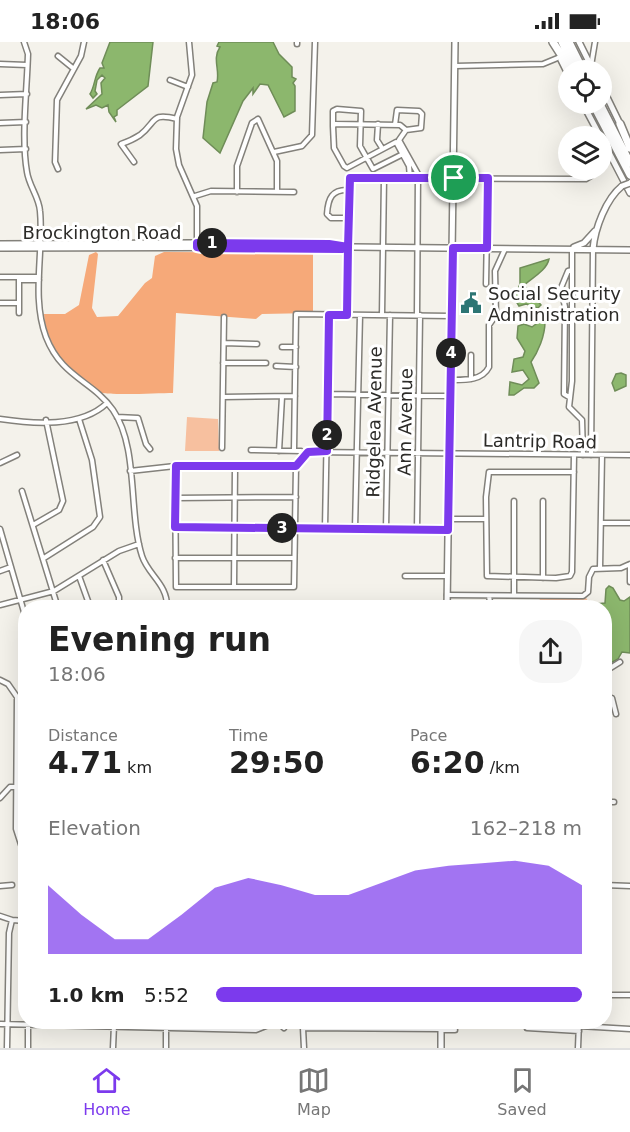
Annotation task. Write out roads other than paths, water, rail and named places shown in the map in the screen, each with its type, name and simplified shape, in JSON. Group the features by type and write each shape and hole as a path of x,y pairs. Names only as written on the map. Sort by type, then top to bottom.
{"highway":[{"path":"552,42 564,60"},
{"path":"562,42 571,60"},
{"path":"569,42 578,60"},
{"path":"598,114 630,175"},
{"path":"605,114 630,163"},
{"path":"620,124 630,148"}],"main road":[{"path":"447,600 455,42"},
{"path":"552,42 561,60"},
{"path":"579,42 588,60"},
{"path":"612,108 630,143"},
{"path":"612,159 630,193"},
{"path":"592,249 597,229 612,196 622,186 630,183"},
{"path":"570,249 584,243 597,229"},
{"name":"Brockington Road","path":"0,246 329,244 348,247 630,249"},
{"path":"441,1030 441,1048"}],"street":[{"path":"24,42 27,65 27,174 40,208 41,317 54,353 74,377 107,403 117,417 125,440 139,544 146,564 164,590 166,600"},
{"path":"58,170 55,162 56,104 81,56 84,42"},
{"path":"189,42 192,75 177,119 176,156 195,196 197,245"},
{"path":"274,152 302,146 312,135 315,42"},
{"path":"593,60 595,42"},
{"path":"58,56 74,69"},
{"path":"455,66 543,64 560,57"},
{"path":"0,64 27,65"},
{"path":"170,80 188,87"},
{"path":"0,95 27,94"},
{"path":"395,125 397,110 419,111 422,114 421,128 406,130 398,141 382,148 366,157 347,168 334,148 333,111 337,109 359,110 360,146 366,157 373,169 404,153"},
{"path":"134,162 121,144 139,136 154,118 165,116 177,119"},
{"path":"237,192 237,166 253,120 258,119 262,123 277,161 277,192"},
{"path":"0,123 27,122"},
{"path":"378,124 377,140 382,148"},
{"path":"333,126 378,124 395,125 404,127 406,130"},
{"path":"398,141 418,178"},
{"path":"0,150 26,149"},
{"path":"410,178 412,168"},
{"path":"347,315 350,178 558,179"},
{"path":"382,315 384,178"},
{"name":"Ann Avenue","path":"417,529 418,178"},
{"path":"486,284 488,178"},
{"path":"349,190 340,190 332,195 328,201 327,214 331,218 349,218"},
{"path":"195,196 205,192 294,192"},
{"path":"451,380 471,379 487,372 489,368 489,325 496,315 495,271 506,248"},
{"path":"570,249 572,381 568,407 582,420 583,455"},
{"path":"591,455 592,249"},
{"path":"569,397 564,394 565,315 561,288 568,271 572,270"},
{"path":"0,277 39,278"},
{"path":"19,279 19,313"},
{"path":"0,303 19,303"},
{"path":"294,450 296,314 452,316"},
{"path":"325,528 329,315"},
{"path":"355,528 360,315"},
{"name":"Ridgelea Avenue","path":"386,529 390,315"},
{"path":"496,315 565,315"},
{"path":"222,448 224,317"},
{"path":"224,343 257,344"},
{"path":"282,347 296,347"},
{"path":"471,355 471,379"},
{"path":"223,363 266,363"},
{"path":"276,366 296,367"},
{"path":"328,394 451,396"},
{"path":"223,397 295,396"},
{"path":"279,451 282,397"},
{"path":"0,418 79,419 92,414 107,403"},
{"path":"117,417 138,418 146,444 150,449"},
{"path":"44,558 93,527 100,517 92,460 79,419"},
{"path":"33,525 59,510 63,501 46,420"},
{"path":"176,466 176,587 294,587 296,466 304,454 294,450 251,450"},
{"name":"Lantrip Road","path":"304,454 327,451 630,455"},
{"path":"0,463 17,455"},
{"path":"573,472 492,472 488,475 486,575 490,578 566,578 572,570 574,455"},
{"path":"600,568 602,455"},
{"path":"130,471 176,466 296,466"},
{"path":"234,587 235,467"},
{"path":"22,491 56,600"},
{"path":"175,498 296,497"},
{"path":"514,501 514,595"},
{"path":"543,501 543,578"},
{"path":"448,519 486,519"},
{"path":"601,523 630,523"},
{"path":"175,527 448,530"},
{"path":"0,529 21,600"},
{"path":"24,600 54,591 119,551 139,544"},
{"path":"175,558 294,558"},
{"path":"104,560 119,600"},
{"path":"447,595 583,596 588,592 592,570 621,568 630,564 630,582"},
{"path":"0,571 11,567"},
{"path":"621,568 629,576"},
{"path":"78,576 88,600"},
{"path":"405,576 447,576"},
{"path":"489,596 490,600"},
{"path":"0,605 18,602"},
{"path":"612,667 620,662"},
{"path":"0,680 8,684 16,697 16,829 18,835"},
{"path":"612,698 616,714"},
{"path":"0,798 6,789 16,786"},
{"path":"0,886 12,885"},
{"path":"612,885 630,886"},
{"path":"0,916 18,920"},
{"path":"7,1048 9,933 12,920"},
{"path":"612,995 630,995"},
{"path":"0,1024 18,1023"},
{"path":"612,1028 630,1029"},
{"path":"28,1029 28,1048"},
{"path":"113,1048 114,1029"},
{"path":"166,1029 166,1048"},
{"path":"211,1029 259,1029"},
{"path":"303,1029 303,1048"},
{"path":"372,1029 455,1030"},
{"path":"578,1048 579,1029"}],"place":[{"name":"Social Security Administration","path":"471,303"}]}
